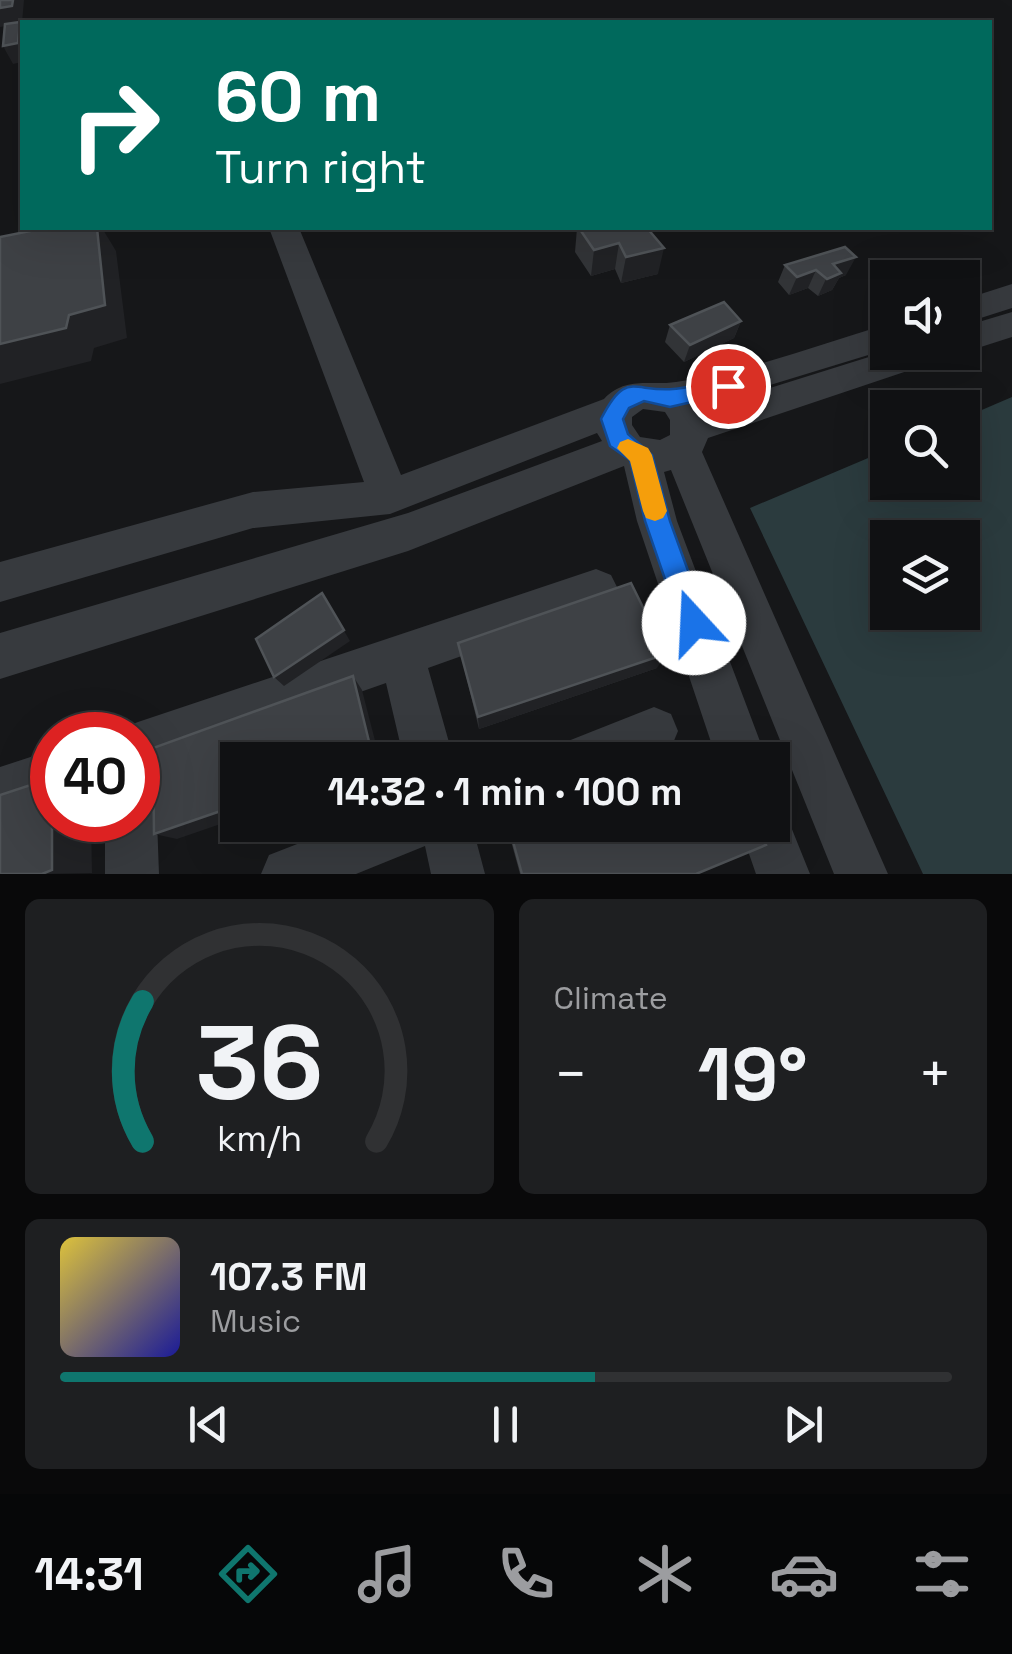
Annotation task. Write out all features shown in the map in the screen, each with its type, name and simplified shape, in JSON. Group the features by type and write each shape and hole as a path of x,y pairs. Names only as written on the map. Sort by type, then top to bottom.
{"street":[{"path":"285,230 390,496"},
{"path":"980,306 1012,296"},
{"path":"980,334 1012,324"},
{"path":"0,656 408,532 654,431 728,386 870,342"},
{"path":"0,582 253,510 390,496 654,431 870,368"},
{"path":"654,431 658,521 736,742"},
{"path":"654,431 861,874"},
{"path":"160,738 596,589"},
{"path":"402,655 424,742"},
{"path":"628,742 654,732"},
{"path":"0,792 30,782"},
{"path":"131,842 132,874"},
{"path":"288,874 370,842"},
{"path":"450,842 458,874"},
{"path":"772,842 783,874"}],"shaded area":[{"path":"1012,397 1012,874 923,874 750,508 870,457 870,500 980,500 980,411"}],"building":[{"path":"0,0 13,0 12,6 0,8"},
{"path":"20,22 18,43 3,46 5,24"},
{"path":"35,230 97,230 105,305 69,315 66,328 0,344 0,237"},
{"path":"580,230 649,230 664,248 626,257 619,243 594,250"},
{"path":"845,247 856,257 833,264 841,273 827,279 816,270 797,277 785,265"},
{"path":"724,302 741,321 690,345 670,325"},
{"path":"631,583 666,654 478,717 458,643"},
{"path":"322,593 344,630 274,677 256,639"},
{"path":"353,676 369,742 220,742 220,811 160,832 160,745"},
{"path":"30,785 30,842 52,842 52,870 42,874 0,874 0,795"},
{"path":"513,842 766,845 696,874 522,874"}],"slow traffic":[{"path":"628,448 640,455 655,511"}],"route":[{"path":"694,623 658,521 640,455 618,439 612,419 621,402 631,396 644,393 670,398 728,386"}]}
